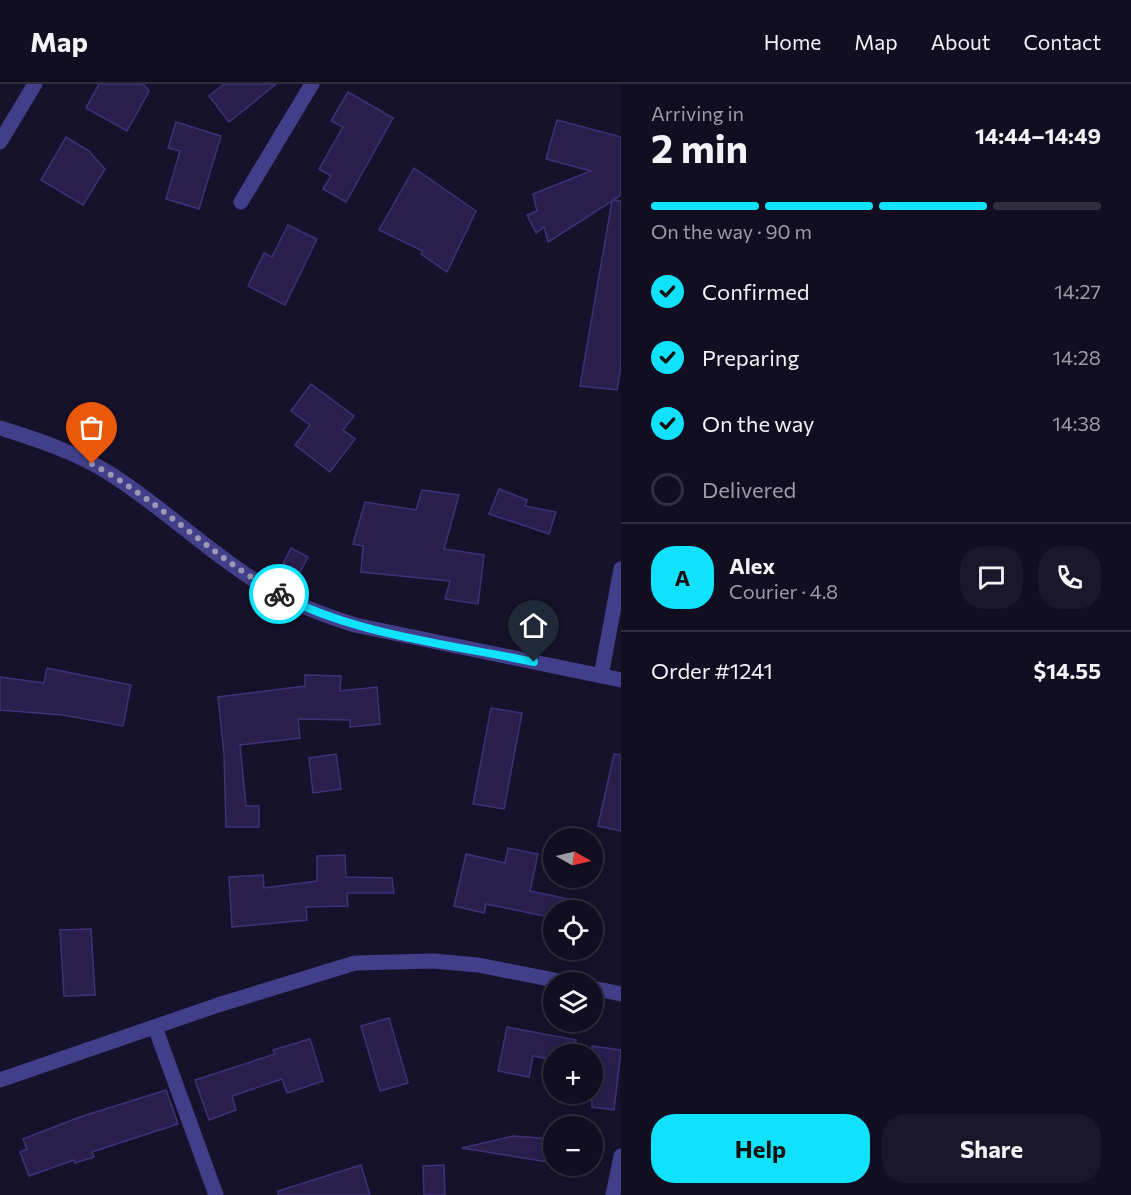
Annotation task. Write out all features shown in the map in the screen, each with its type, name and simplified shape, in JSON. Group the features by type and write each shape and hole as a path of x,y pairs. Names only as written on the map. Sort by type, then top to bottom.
{"street":[{"path":"0,142 35,84"},
{"path":"241,202 312,84"},
{"path":"0,428 63,449 106,472 147,499 248,577 312,611 355,625 621,680"},
{"path":"601,676 621,569"},
{"path":"0,1080 155,1027 355,963 433,961 478,965 543,978"},
{"path":"603,990 621,994"},
{"path":"155,1027 216,1195"},
{"path":"613,1195 621,1155"}],"building":[{"path":"99,84 143,84 149,91 127,131 86,108"},
{"path":"224,84 276,84 229,122 209,96"},
{"path":"348,92 393,118 346,202 323,189 331,176 319,169 343,127 331,121"},
{"path":"557,120 621,137 621,195 613,200 621,201 621,365 617,390 580,386 612,201 548,242 544,227 536,233 527,215 537,211 533,194 591,171 546,159"},
{"path":"176,122 221,136 199,209 166,199 180,151 168,148"},
{"path":"66,137 89,151 105,169 83,205 41,180"},
{"path":"414,168 476,211 447,272 421,254 423,251 379,230"},
{"path":"288,225 317,239 285,305 248,286 264,253 272,257"},
{"path":"311,384 354,416 343,430 355,439 330,472 295,445 310,425 291,411"},
{"path":"499,489 527,500 525,506 556,512 549,534 489,514"},
{"path":"422,490 459,495 444,549 484,555 478,604 445,599 450,581 361,572 363,546 353,544 365,502 416,510"},
{"path":"291,548 308,557 300,572 283,564"},
{"path":"47,668 131,685 123,726 63,715 0,710 0,677 44,683"},
{"path":"305,675 341,676 340,691 377,687 380,724 350,727 350,720 298,719 300,738 240,745 246,806 259,806 259,827 226,827 224,755 218,697 305,686"},
{"path":"491,708 522,713 504,809 473,804"},
{"path":"336,754 341,789 313,793 309,758"},
{"path":"614,754 621,755 621,831 598,826"},
{"path":"508,848 538,854 530,891 574,900 543,900 543,916 486,904 484,913 454,906 466,854 505,863"},
{"path":"345,855 346,877 392,878 394,893 347,893 348,906 306,907 307,920 232,927 229,877 263,875 264,888 317,881 317,856"},
{"path":"91,929 95,995 64,996 60,930"},
{"path":"389,1018 408,1083 380,1091 361,1026"},
{"path":"507,1027 576,1040 575,1044 543,1044 543,1058 533,1056 529,1077 498,1071"},
{"path":"310,1039 323,1081 287,1093 282,1079 232,1096 236,1110 209,1120 195,1080 275,1054 273,1050"},
{"path":"603,1048 621,1050 614,1110 592,1107 592,1104 603,1104"},
{"path":"166,1090 178,1124 92,1152 94,1157 75,1163 74,1160 29,1176 20,1152 27,1149 23,1139 80,1117"},
{"path":"513,1136 543,1138 543,1161 462,1148"},
{"path":"361,1165 370,1195 278,1195 278,1191"},
{"path":"444,1165 445,1195 424,1195 423,1166"}],"way so far":[{"path":"92,464 147,499 248,577 279,594"}],"route":[{"path":"279,594 312,611 355,625 534,662"}]}
